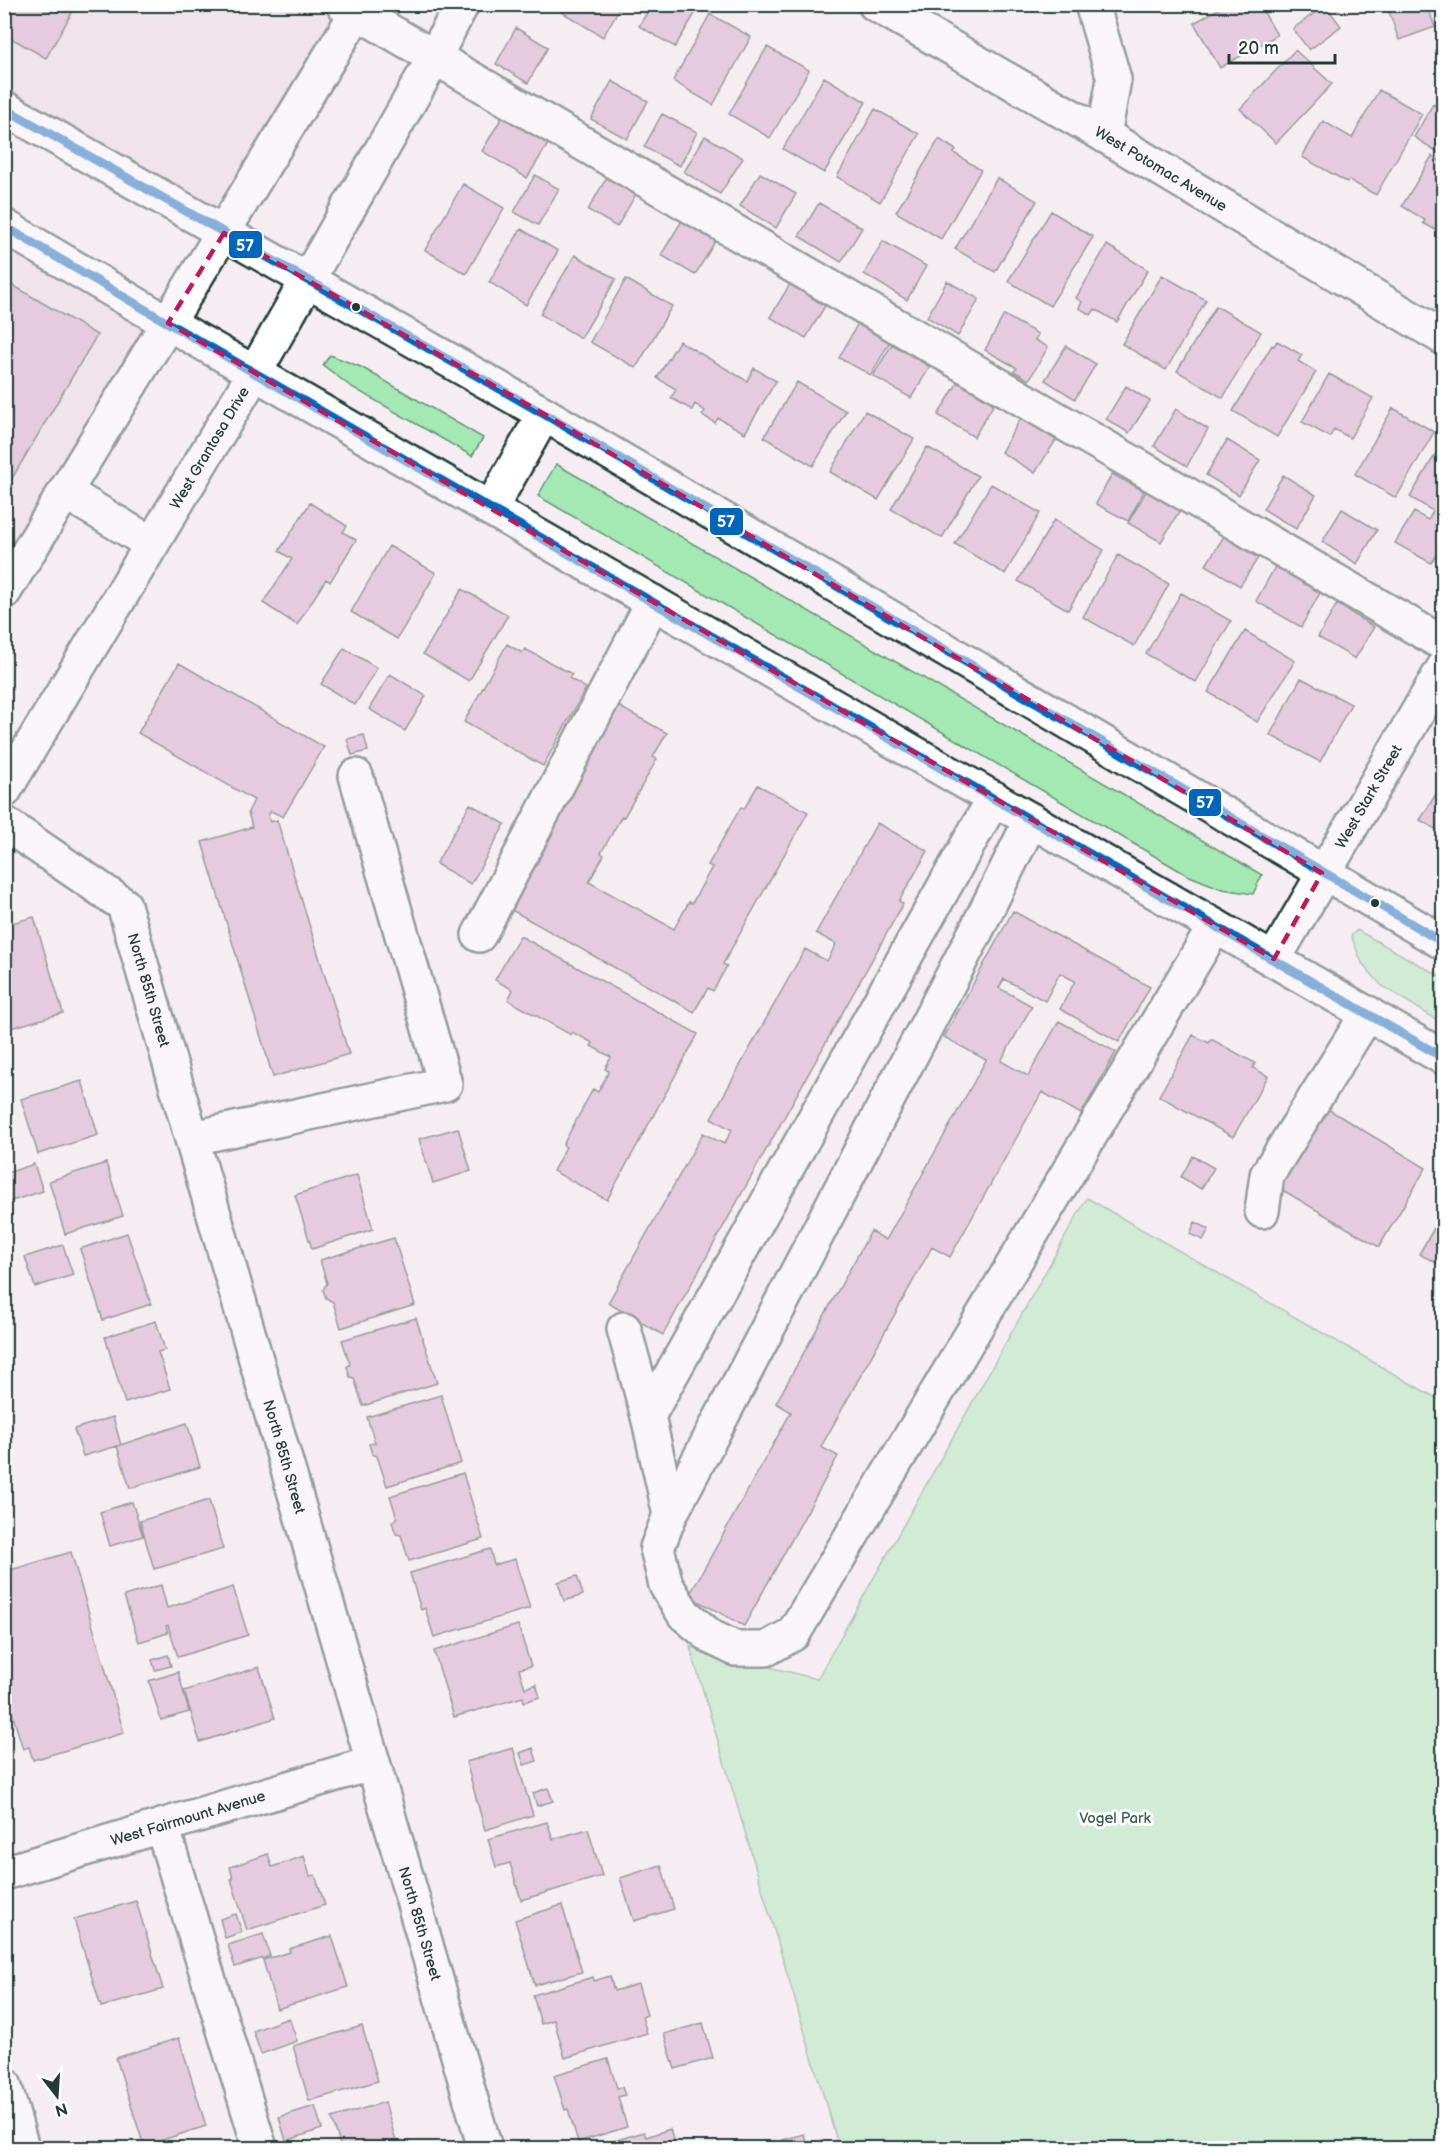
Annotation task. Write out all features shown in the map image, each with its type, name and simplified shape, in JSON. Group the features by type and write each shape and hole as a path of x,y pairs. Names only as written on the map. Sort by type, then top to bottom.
{"street":[{"name":"West Grantosa Drive","path":"4,791 255,372 434,58 462,4"},
{"name":"West Potomac Avenue","path":"875,4 1104,135 1443,338"},
{"path":"1092,4 1114,79 1104,135"},
{"path":"4,592 224,233 354,7 434,58 1443,644"},
{"path":"4,108 544,414 1443,943"},
{"path":"4,226 168,323 1443,1058"},
{"path":"491,508 544,414"},
{"path":"65,492 152,544"},
{"path":"479,935 653,602"},
{"name":"West Stark Street","path":"1274,959 1443,667"},
{"path":"193,1138 445,1084 356,776"},
{"path":"648,1416 994,798"},
{"path":"1031,820 976,931 670,1515 657,1548 666,1585 684,1614 711,1637 736,1649 766,1650 793,1634 1215,926"},
{"name":"North 85th Street","path":"4,823 124,905 485,2148"},
{"path":"1262,1211 1267,1175 1368,1013"},
{"path":"624,1329 648,1416 670,1515"},
{"name":"West Fairmount Avenue","path":"4,1874 373,1763"},
{"path":"162,1826 260,2148"},
{"path":"4,2084 22,2148"}],"highlighted area":[{"path":"224,233 544,414 1322,873 1274,959 168,323"}],"shaded area":[{"path":"5,5 362,5 224,233 5,108"},
{"path":"5,226 168,323 5,592"}],"green space":[{"path":"330,355 361,367 483,438 472,456 350,386 323,365"},
{"path":"556,464 1262,875 1253,894 1222,889 1187,875 538,496"},
{"path":"1357,930 1443,978 1443,1024 1381,985 1362,963 1351,936"},
{"name":"Vogel Park","path":"1087,1198 1443,1402 1443,2148 839,2148 690,1647 817,1679"}],"building":[{"path":"4,4 77,4 46,58 4,34"},
{"path":"564,4 622,4 603,37 560,11"},
{"path":"652,4 694,4 699,7 675,47 639,26"},
{"path":"1227,4 1259,4 1277,35 1220,68 1194,23"},
{"path":"1401,4 1427,4 1435,27 1399,40 1388,9"},
{"path":"1325,5 1341,26 1309,50 1293,29"},
{"path":"710,14 751,37 713,105 673,81"},
{"path":"516,28 548,47 528,83 496,64"},
{"path":"767,47 809,70 770,138 729,114"},
{"path":"1295,50 1332,84 1276,143 1240,109"},
{"path":"824,77 866,102 824,173 783,149"},
{"path":"612,81 648,101 627,139 591,119"},
{"path":"1379,90 1422,114 1376,195 1302,157 1323,121 1352,138"},
{"path":"1433,104 1444,110 1444,145 1439,153 1414,137"},
{"path":"875,109 919,134 880,202 837,177"},
{"path":"662,114 697,132 680,166 644,147"},
{"path":"502,117 548,144 527,178 482,151"},
{"path":"705,136 743,158 720,194 684,172"},
{"path":"939,139 956,150 954,153 981,170 941,239 896,212"},
{"path":"1432,156 1444,163 1444,235 1423,223 1425,220 1402,206"},
{"path":"760,173 796,194 776,228 740,206"},
{"path":"535,175 559,189 538,225 514,212"},
{"path":"607,177 636,194 617,227 588,210"},
{"path":"997,178 1037,201 995,272 955,249"},
{"path":"463,184 504,208 466,274 425,250"},
{"path":"819,203 862,228 841,262 799,236"},
{"path":"1051,211 1093,237 1050,306 1008,281"},
{"path":"683,219 716,240 695,275 661,255"},
{"path":"521,229 558,251 526,305 489,282"},
{"path":"883,241 926,266 907,300 864,274"},
{"path":"1107,245 1148,270 1117,322 1095,309 1091,315 1079,308 1082,302 1076,298"},
{"path":"575,255 616,279 581,338 540,314"},
{"path":"1162,275 1206,300 1166,370 1122,344"},
{"path":"626,279 672,306 636,368 590,342"},
{"path":"4,280 97,335 4,492"},
{"path":"947,281 979,299 958,336 927,317"},
{"path":"790,284 825,306 806,338 770,317"},
{"path":"1216,306 1261,332 1223,398 1177,371"},
{"path":"1004,315 1038,334 1035,340 1048,347 1029,380 1014,371 1017,368 985,350"},
{"path":"858,323 890,341 871,375 839,358"},
{"path":"679,341 747,381 754,368 776,381 745,433 718,418 715,423 702,415 705,411 695,404 692,410 671,398 676,389 657,378"},
{"path":"1277,341 1302,355 1298,361 1316,372 1277,437 1233,411 1272,345 1274,346"},
{"path":"892,344 930,367 911,398 873,376"},
{"path":"1066,346 1096,364 1075,399 1045,380"},
{"path":"1329,374 1373,398 1350,438 1334,429 1330,437 1302,422"},
{"path":"797,382 846,411 813,466 764,437"},
{"path":"958,382 994,404 974,437 938,415"},
{"path":"1126,386 1150,401 1129,433 1106,419"},
{"path":"1393,408 1434,432 1396,498 1355,474"},
{"path":"1176,409 1208,429 1187,466 1154,446"},
{"path":"865,411 914,439 878,500 830,472"},
{"path":"1021,418 1056,440 1035,473 1001,452"},
{"path":"1227,440 1260,460 1239,495 1206,475"},
{"path":"1442,443 1444,444 1444,542 1431,563 1395,543 1414,512 1428,520 1433,511 1410,497"},
{"path":"927,447 978,476 942,538 891,509"},
{"path":"1112,474 1144,491 1128,521 1096,504"},
{"path":"1283,475 1316,495 1296,529 1263,509"},
{"path":"991,484 1040,513 1005,574 955,544"},
{"path":"1147,490 1180,510 1161,542 1128,523"},
{"path":"310,503 347,526 343,532 356,540 330,582 326,579 297,625 263,603 292,559 279,551"},
{"path":"1342,509 1377,530 1357,564 1322,542"},
{"path":"1054,520 1104,550 1068,610 1018,581"},
{"path":"1224,536 1258,558 1240,586 1206,565"},
{"path":"389,546 436,573 397,639 351,612"},
{"path":"1118,555 1169,584 1134,646 1083,617"},
{"path":"1276,565 1321,591 1301,627 1256,601"},
{"path":"462,589 508,615 469,681 423,654"},
{"path":"1181,593 1231,621 1196,682 1146,654"},
{"path":"1337,604 1374,627 1355,659 1318,637"},
{"path":"1245,631 1295,661 1257,722 1208,692"},
{"path":"507,644 522,653 525,649 572,674 569,678 586,688 543,766 464,722"},
{"path":"344,648 377,668 355,705 321,684"},
{"path":"179,663 324,747 283,817 271,811 268,816 270,822 277,820 349,1054 273,1077 202,842 252,827 248,812 254,800 138,733"},
{"path":"390,674 426,696 405,731 369,709"},
{"path":"1301,678 1351,704 1320,762 1270,735"},
{"path":"618,706 667,733 653,757 657,759 601,853 604,855 589,882 674,929 712,867 708,865 741,807 744,809 758,785 808,812 723,964 727,966 713,991 708,988 694,1012 506,907"},
{"path":"364,735 368,751 352,755 347,739"},
{"path":"1444,781 1444,834 1420,820"},
{"path":"470,804 505,824 471,884 436,864"},
{"path":"877,823 928,851 899,901 903,904 663,1335 608,1303 703,1133 724,1144 732,1130 711,1118 805,949 827,961 836,944 816,933"},
{"path":"1013,911 1150,987 1119,1042 1060,1009 1075,981 1060,973 1045,1001 1004,979 999,988 1032,1006 1001,1061 1028,1076 1059,1021 1116,1052 1081,1114 1042,1092 950,1257 932,1247 821,1447 838,1456 744,1626 689,1596 791,1412 776,1403 871,1231 886,1240 986,1060 944,1037"},
{"path":"34,917 63,1013 4,1030 4,925"},
{"path":"520,936 698,1034 607,1200 553,1171 566,1147 563,1145 593,1089 598,1092 609,1071 605,1069 611,1057 591,1046 593,1043 572,1032 571,1035 508,1000 513,990 495,980"},
{"path":"1193,1035 1209,1043 1211,1039 1255,1063 1253,1068 1268,1076 1233,1137 1159,1096"},
{"path":"82,1081 98,1135 38,1154 21,1099"},
{"path":"1326,1108 1426,1168 1379,1247 1279,1188"},
{"path":"458,1128 471,1171 433,1183 419,1139"},
{"path":"1193,1156 1214,1168 1201,1189 1181,1177"},
{"path":"106,1163 123,1216 65,1234 49,1181"},
{"path":"34,1164 43,1191 8,1202 4,1190 4,1174"},
{"path":"357,1175 373,1229 312,1249 295,1195"},
{"path":"1444,1211 1444,1267 1419,1254"},
{"path":"1195,1222 1209,1229 1203,1240 1190,1234"},
{"path":"127,1233 151,1304 103,1320 80,1249"},
{"path":"394,1238 415,1305 341,1328 333,1302 326,1298 323,1290 327,1283 320,1260"},
{"path":"63,1245 73,1275 35,1287 25,1257"},
{"path":"416,1318 437,1383 363,1406 354,1378 350,1377 347,1367 350,1364 342,1340"},
{"path":"156,1321 165,1350 158,1352 170,1389 125,1403 105,1337"},
{"path":"441,1395 461,1463 387,1486 377,1456 372,1454 369,1444 375,1443 367,1417"},
{"path":"113,1417 121,1445 83,1456 74,1429"},
{"path":"187,1423 200,1467 130,1488 117,1446"},
{"path":"463,1473 483,1539 409,1561 401,1535 396,1534 392,1522 397,1518 390,1496"},
{"path":"209,1500 223,1549 154,1569 140,1521"},
{"path":"132,1502 143,1536 110,1546 100,1512"},
{"path":"490,1549 494,1565 515,1559 530,1608 434,1637 425,1608 421,1610 410,1573"},
{"path":"71,1552 124,1733 33,1760 29,1747 23,1749 4,1687 4,1572"},
{"path":"577,1576 583,1595 564,1601 558,1582"},
{"path":"161,1585 167,1608 233,1587 248,1635 178,1657 168,1625 166,1626 168,1633 139,1642 124,1596"},
{"path":"518,1625 531,1666 519,1669 525,1688 536,1684 540,1697 524,1702 523,1697 454,1717 434,1651"},
{"path":"168,1655 171,1666 155,1670 152,1660"},
{"path":"259,1667 275,1718 200,1742 184,1691"},
{"path":"178,1672 189,1712 161,1720 149,1681"},
{"path":"513,1748 533,1815 485,1830 466,1762"},
{"path":"533,1748 537,1761 524,1765 520,1753"},
{"path":"548,1788 553,1801 537,1806 533,1793"},
{"path":"547,1822 553,1839 588,1829 602,1876 521,1900 510,1863 496,1867 488,1839"},
{"path":"268,1854 272,1867 304,1856 310,1876 315,1875 325,1905 247,1930 231,1879 233,1879 230,1867"},
{"path":"661,1865 674,1909 634,1921 620,1878"},
{"path":"136,1901 163,1989 101,2007 74,1919"},
{"path":"562,1905 582,1972 535,1985 515,1920"},
{"path":"236,1914 242,1932 225,1938 220,1919"},
{"path":"263,1934 270,1956 235,1967 228,1945"},
{"path":"332,1936 348,1987 277,2009 263,1960 290,1952 289,1949"},
{"path":"610,1976 614,1991 638,1984 647,2015 642,2017 647,2033 565,2058 554,2020 541,2024 533,1995 593,1977 594,1981"},
{"path":"289,2018 297,2041 261,2054 253,2031"},
{"path":"703,2023 713,2058 675,2069 664,2034"},
{"path":"362,2026 378,2081 309,2101 293,2046"},
{"path":"179,2038 206,2126 144,2146 116,2058"},
{"path":"608,2059 617,2088 622,2087 625,2095 618,2097 627,2127 578,2142 554,2075"},
{"path":"385,2102 398,2148 341,2148 332,2118"},
{"path":"315,2106 322,2129 286,2141 279,2117"},
{"path":"670,2129 675,2146 679,2145 680,2148 590,2148 644,2132 646,2137"},
{"path":"804,2134 808,2148 785,2148 782,2140"}],"transit line":[{"name":"57","path":"4,108 544,414 1444,943"},
{"name":"57","path":"4,226 168,323 1444,1058"}]}
